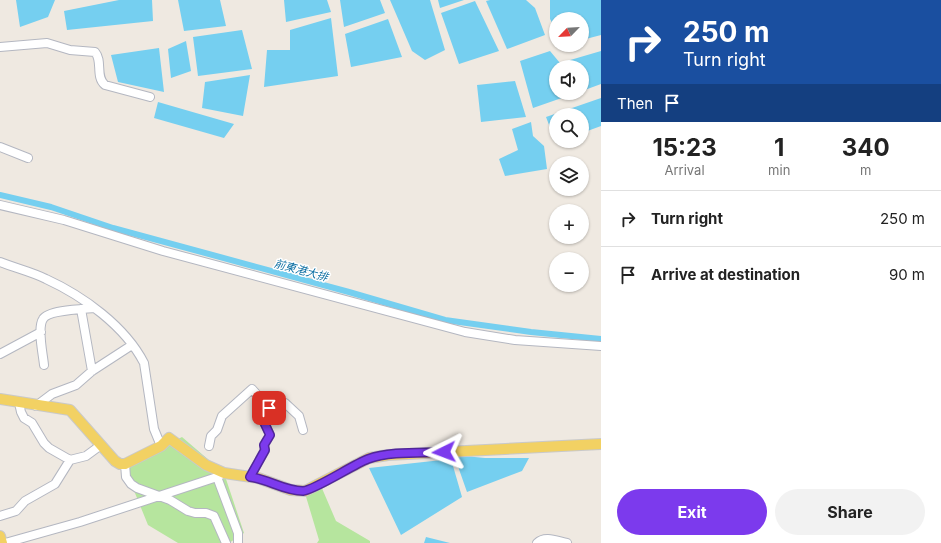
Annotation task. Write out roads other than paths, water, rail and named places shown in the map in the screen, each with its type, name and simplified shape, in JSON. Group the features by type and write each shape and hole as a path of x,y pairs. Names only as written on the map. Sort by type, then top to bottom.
{"main road":[{"path":"0,399 36,406 70,410 101,446 115,461 120,464 125,464 161,446 169,438 221,475 258,478 291,490 305,491 369,458 388,455 601,444"},
{"path":"0,536 4,543"}],"street":[{"path":"0,47 47,43 70,50 95,52 98,55 100,78 105,85 150,97"},
{"path":"0,147 28,158"},
{"path":"0,205 64,220 163,251 465,332 515,340 601,346"},
{"path":"0,262 46,279 94,308 115,324 144,363 154,429 161,446"},
{"path":"44,365 41,332 42,320 47,315 94,308"},
{"path":"81,309 92,371"},
{"path":"0,354 41,332"},
{"path":"36,406 52,394 76,385 92,371 132,345"},
{"path":"209,446 211,436 217,430 222,416 252,389 269,408"},
{"path":"20,403 21,412 24,418 32,424 44,443 49,448 70,460 86,456 101,446"},
{"path":"250,477 265,450 264,445 270,435 263,420 269,408 278,403 286,403 299,416 303,430"},
{"path":"0,516 16,511 25,502 55,484 70,460"},
{"path":"125,464 126,477 131,484 170,500 188,511 195,513 206,512 214,516 226,543"},
{"path":"4,543 160,497 221,475 238,533 238,543"},
{"path":"537,543 546,538 567,543"}],"water":[{"path":"16,0 55,0 48,17 20,27"},
{"path":"119,0 152,0 153,21 67,30 64,11"},
{"path":"178,0 220,0 226,26 184,31"},
{"path":"284,0 327,0 331,12 286,22"},
{"path":"340,0 380,0 385,13 344,27"},
{"path":"390,0 430,0 445,50 425,60 412,51"},
{"path":"438,0 464,0 440,8"},
{"path":"526,0 535,8 545,35 507,49 486,1"},
{"path":"550,0 601,0 601,35 589,38 589,12 550,12"},
{"path":"475,1 499,51 459,64 441,13"},
{"path":"331,18 338,76 264,87 267,50 290,50 290,30"},
{"path":"388,19 402,57 351,67 345,34"},
{"path":"242,30 252,69 198,76 193,37"},
{"path":"186,41 191,71 171,78 168,49"},
{"path":"159,48 164,92 118,82 111,55"},
{"path":"601,51 601,84 589,88 589,60 570,60"},
{"path":"551,52 558,60 549,60 549,100 556,100 533,108 520,61"},
{"path":"250,75 243,116 202,108 205,82"},
{"path":"515,81 526,117 481,122 477,85"},
{"path":"601,98 601,126 589,130 589,108 572,108"},
{"path":"158,102 234,124 224,138 154,118"},
{"path":"549,116 549,125 546,117"},
{"path":"531,122 533,136 544,146 547,169 505,176 499,159 518,150 512,129"},
{"path":"454,455 485,458 529,458 522,471 467,492"},
{"path":"451,459 462,497 401,535 369,468"},
{"path":"426,537 450,543 424,543"}],"waterway":[{"name":"前東港大排","path":"0,195 51,207 113,228 349,292 445,320 531,332 601,339"}]}
